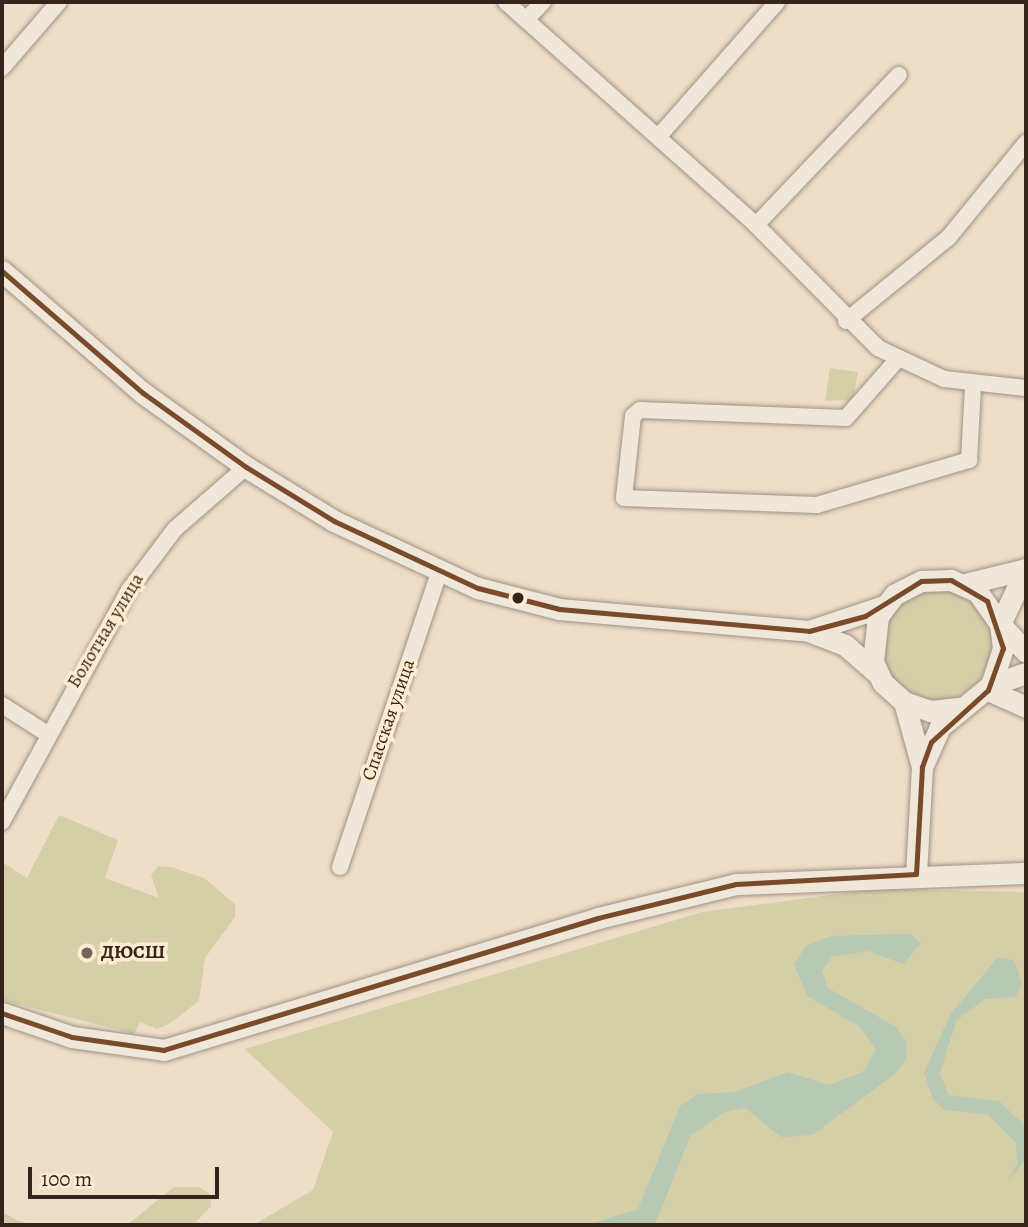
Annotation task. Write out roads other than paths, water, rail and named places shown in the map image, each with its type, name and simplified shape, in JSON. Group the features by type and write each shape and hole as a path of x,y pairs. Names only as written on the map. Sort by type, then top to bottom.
{"street":[{"path":"2,68 59,2"},
{"path":"506,2 756,225 846,321 896,361 973,385 1026,388"},
{"path":"526,20 543,2"},
{"path":"659,136 777,2"},
{"path":"756,225 900,75"},
{"path":"846,321 949,237 1026,143"},
{"path":"2,271 142,393 246,467 439,573 539,606 809,631 845,645 904,702 922,767"},
{"path":"896,361 846,418 640,410 633,416 624,498 817,505 969,460 973,385"},
{"name":"Болотная улица","path":"2,822 46,733 157,550 246,467"},
{"path":"809,631 884,606 921,581 965,584 1026,569"},
{"path":"990,688 1002,659 1000,624 1026,569"},
{"name":"Спасская улица","path":"340,867 439,573"},
{"path":"965,584 987,601 1000,624 1026,652"},
{"path":"877,673 872,638 884,606"},
{"path":"916,874 922,767 935,734 961,708 990,688 1026,673"},
{"path":"990,688 1026,708"},
{"path":"904,702 930,710 961,708"},
{"path":"2,705 46,733"},
{"path":"2,1013 72,1037 164,1050 598,918 736,884 916,874 1026,873"}],"place":[{"name":"ДЮСШ","path":"87,953"}]}
